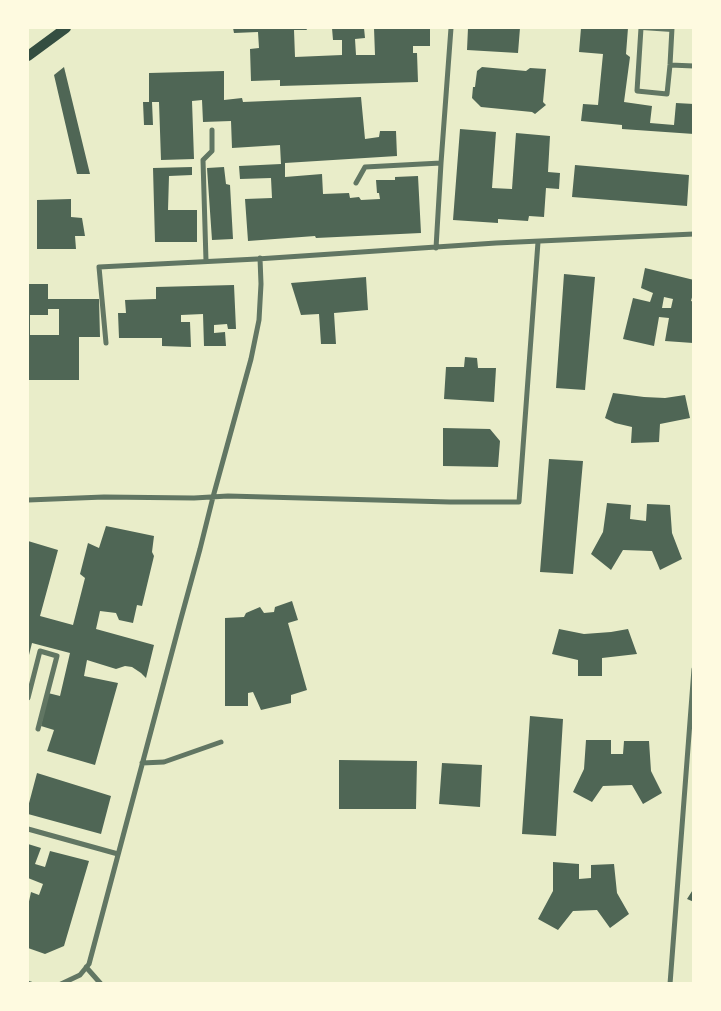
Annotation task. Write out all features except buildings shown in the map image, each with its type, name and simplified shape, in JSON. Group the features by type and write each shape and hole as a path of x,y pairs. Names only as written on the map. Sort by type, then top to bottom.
{"main road":[{"path":"28,56 66,28"}],"street":[{"path":"436,248 451,28"},
{"path":"642,28 637,91 667,94 672,29"},
{"path":"670,64 694,66"},
{"path":"206,261 203,160 212,151 212,130"},
{"path":"356,183 365,167 441,162"},
{"path":"106,342 100,267 694,234"},
{"path":"28,501 104,497 194,498 228,496 519,502 538,242"},
{"path":"60,984 80,975 89,964 251,359 259,320 260,258"},
{"path":"28,698 40,651 57,656 38,729"},
{"path":"670,984 694,669"},
{"path":"142,763 164,762 221,742"},
{"path":"28,829 118,854"},
{"path":"86,967 101,984"}],"lane":[{"path":"642,28 672,29"}]}
